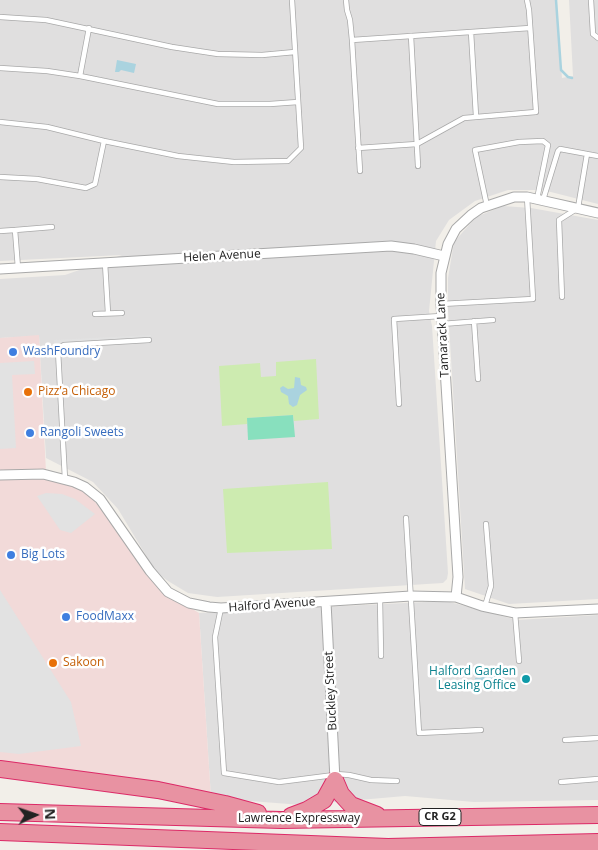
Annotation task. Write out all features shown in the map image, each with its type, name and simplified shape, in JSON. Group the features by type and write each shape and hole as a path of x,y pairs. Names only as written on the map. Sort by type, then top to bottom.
{"highway":[{"path":"0,769 158,790 225,804 281,820 307,810 324,800 335,776"},
{"path":"335,776 342,794 351,805 384,818"},
{"name":"Lawrence Expressway","path":"0,812 281,820 598,815"},
{"name":"Lawrence Expressway","path":"0,832 388,847 598,842"},
{"path":"364,850 388,847"}],"street":[{"name":"Tamarack Lane","path":"456,597 458,577 441,304 441,273 444,256 456,229 471,214 487,206 514,197 527,197 598,213"},
{"name":"Helen Avenue","path":"0,269 391,246 444,256"},
{"name":"Halford Avenue","path":"0,475 43,474 65,479 85,487 100,500 150,571 168,592 190,603 221,608 411,596 456,597 515,613 598,609"},
{"name":"Buckley Street","path":"326,602 335,776"}],"lane":[{"path":"0,122 47,127 178,156 234,162 288,160 301,148 292,0"},
{"path":"346,0 352,40 360,171"},
{"path":"358,148 417,144 464,118 536,112 527,0"},
{"path":"591,0 593,34 598,38"},
{"path":"0,17 46,20 172,47 218,54 262,55 295,52"},
{"path":"80,76 89,28"},
{"path":"352,40 530,28"},
{"path":"471,32 476,116"},
{"path":"411,36 418,166"},
{"path":"0,68 47,71 80,76 218,104 298,102"},
{"path":"0,177 37,180 86,188 95,184 104,141"},
{"path":"487,206 475,150 519,142 543,141 548,145 540,200"},
{"path":"540,200 560,149 598,156"},
{"path":"562,296 559,220 578,208 587,154"},
{"path":"441,304 532,299 527,197"},
{"path":"0,231 52,228"},
{"path":"14,230 18,268"},
{"path":"105,263 108,314"},
{"path":"95,314 122,313"},
{"path":"399,404 394,319 474,322 493,320"},
{"path":"474,322 478,379"},
{"path":"65,479 58,351 60,347 64,345 149,340"},
{"path":"406,518 419,733 481,730"},
{"path":"485,606 490,586 486,524"},
{"path":"380,599 381,656"},
{"path":"221,608 215,637 224,773 279,782 349,774 371,780 397,780"},
{"path":"515,613 519,661"},
{"path":"565,740 598,738"},
{"path":"561,782 598,779"}],"shaded area":[{"path":"0,0 556,0 562,78 573,76 569,0 598,0 598,204 543,190 508,190 475,201 449,220 436,241 429,311 432,326 448,573 447,579 443,583 217,597 188,593 156,572 118,509 93,482 46,458 39,336 0,338 0,279 65,275 122,255 0,261"},
{"path":"503,206 531,208 598,220 598,599 509,604 465,589 448,309 448,278 454,242 476,217"},
{"path":"39,335 46,472 85,489 166,593 199,613 211,798 0,762 0,338"},
{"path":"151,335 151,342 74,345 55,350 54,340"},
{"path":"34,361 35,374 12,375 16,448 0,449 0,363"},
{"path":"46,493 62,494 75,499 95,514 71,533 60,530 37,496"},
{"path":"0,590 71,702 81,746 19,754 0,752"},
{"path":"446,601 517,620 598,615 598,800 474,802 405,796 302,805 211,798 199,613"}],"green space":[{"path":"316,359 319,419 294,421 293,415 247,418 247,424 222,426 219,366 260,363 261,377 276,376 276,362"},
{"path":"293,415 295,437 248,440 247,418"},
{"path":"328,482 332,549 227,553 223,489"}],"water":[{"path":"117,60 136,64 134,73 121,70 115,72"},
{"path":"295,377 300,378 301,385 306,387 307,390 300,395 297,405 293,407 289,404 288,396 281,392 280,388 283,386 288,389 294,388"},
{"path":"496,676 496,685 476,686 475,678"}],"waterway":[{"path":"556,0 561,70 568,77 572,78"}],"place":[{"name":"WashFoundry","path":"13,352"},
{"name":"Pizz’a Chicago","path":"28,392"},
{"name":"Rangoli Sweets","path":"30,433"},
{"name":"Big Lots","path":"11,555"},
{"name":"FoodMaxx","path":"66,617"},
{"name":"Sakoon","path":"53,663"},
{"name":"Halford Garden Leasing Office","path":"526,679"}]}
